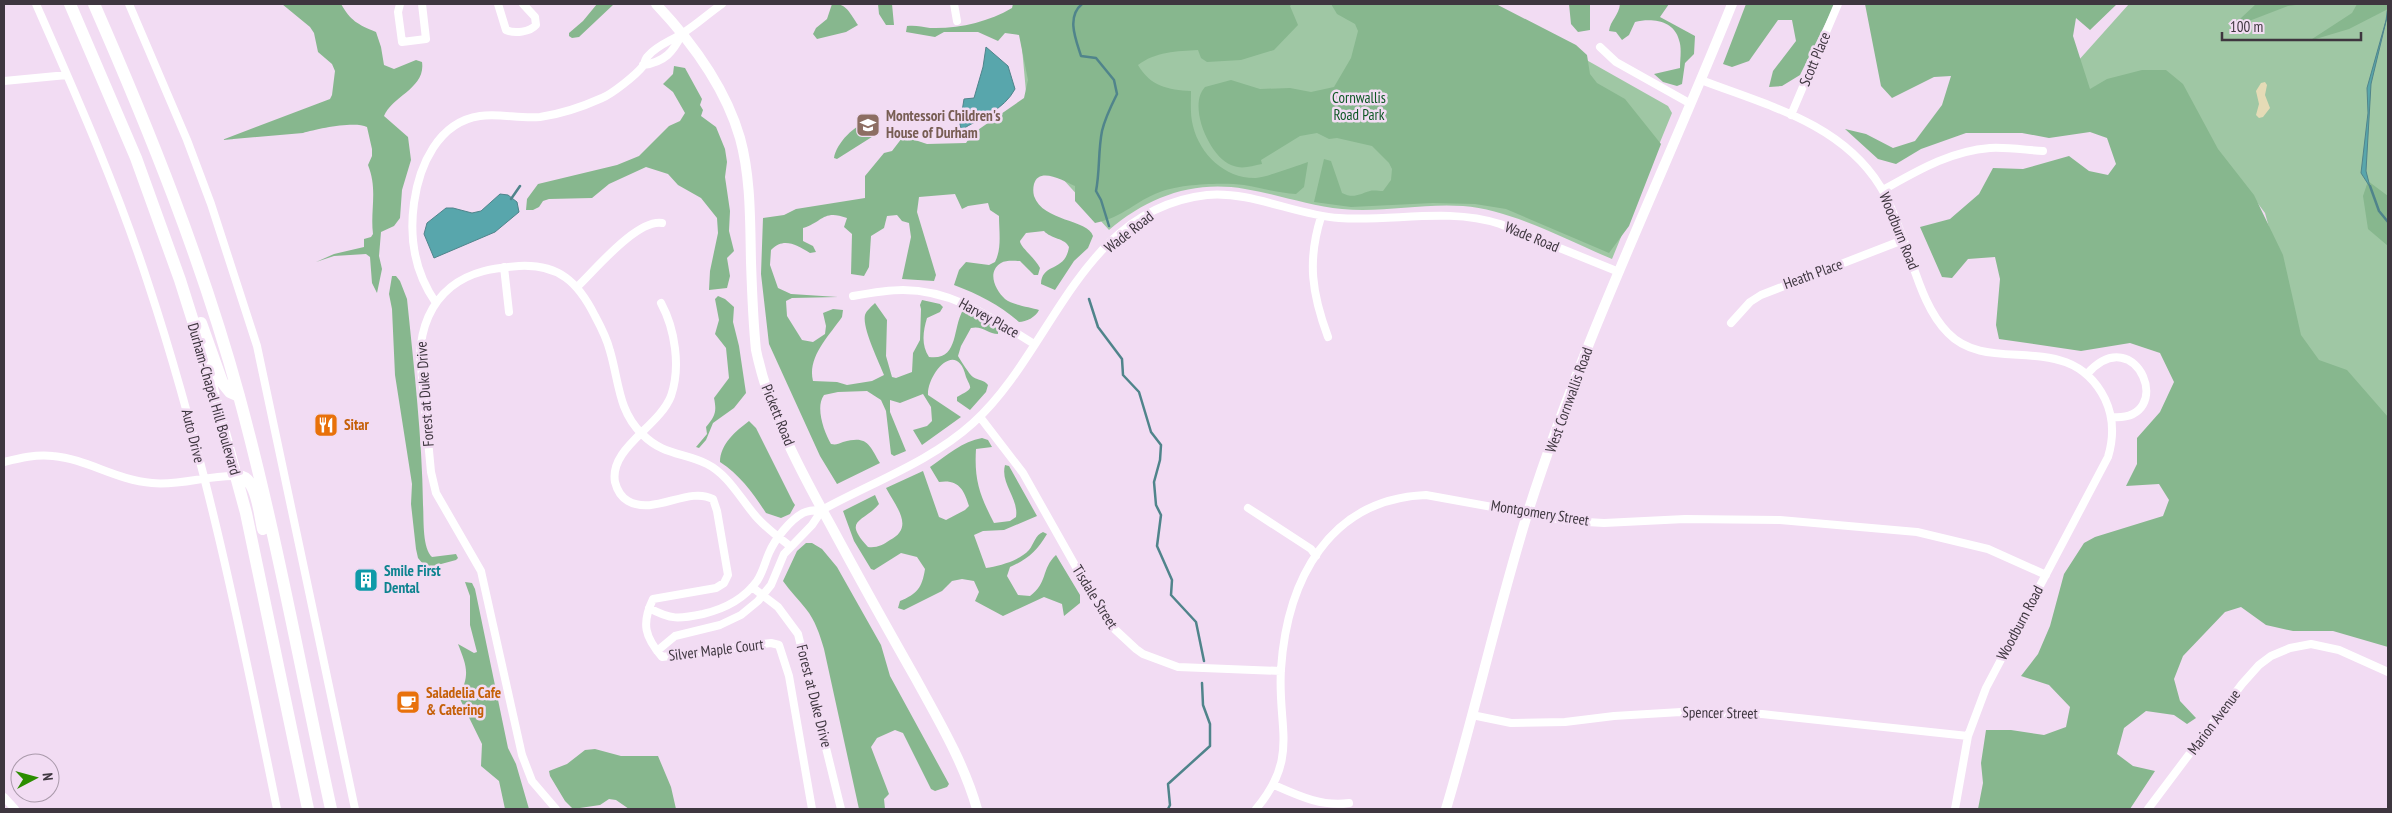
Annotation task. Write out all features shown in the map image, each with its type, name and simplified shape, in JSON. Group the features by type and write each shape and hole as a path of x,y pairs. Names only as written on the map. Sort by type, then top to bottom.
{"main road":[{"name":"Durham-Chapel Hill Boulevard","path":"70,4 136,158 180,280 236,476 308,809"},
{"name":"Durham-Chapel Hill Boulevard","path":"94,4 180,208 239,396 272,529 331,809"},
{"path":"180,280 200,319 222,382 230,392 239,396"},
{"path":"236,476 247,478 252,486 285,621 293,632"}],"street":[{"name":"Auto Drive","path":"36,4 112,183 148,281 172,358 226,564 277,809"},
{"path":"129,4 187,140 211,204 258,350 355,809"},
{"path":"400,4 398,12 402,42 426,39 422,4"},
{"path":"498,4 506,30 511,32 532,30 536,25 535,17 522,4"},
{"name":"Pickett Road","path":"656,4 708,68 720,90 739,137 747,176 753,320 761,372 776,417 801,471 939,722 965,775 977,809"},
{"path":"436,303 420,274 410,227 416,188 426,160 439,138 450,128 480,116 538,117 574,109 604,98 643,65 647,56 666,41 682,34 722,4"},
{"path":"954,4 957,21"},
{"name":"West Cornwallis Road","path":"1446,809 1528,514 1577,376 1732,4"},
{"name":"Scott Place","path":"1792,115 1838,4"},
{"path":"643,65 663,60 674,50 682,34"},
{"path":"1600,47 1616,62 1691,104"},
{"path":"655,50 663,60"},
{"path":"4,81 67,75"},
{"name":"Woodburn Road","path":"1701,80 1792,115 1810,123 1842,142 1862,162 1883,190 1928,302 1939,321 1953,338 1980,350 2060,360 2087,374 2100,389 2112,416 2113,429 2108,458 1991,680 1968,736 1955,809"},
{"path":"1883,190 1933,163 1971,150 2005,148 2043,152"},
{"name":"Wade Road","path":"822,510 928,456 980,417 998,396 1054,311 1091,262 1121,234 1154,211 1184,199 1226,195 1246,198 1322,217 1365,219 1442,215 1480,218 1500,224 1619,272"},
{"path":"1322,217 1312,263 1318,309 1328,337"},
{"path":"578,286 639,229 652,223 662,223"},
{"name":"Heath Place","path":"1731,323 1750,302 1761,295 1904,240"},
{"name":"Forest at Duke Drive","path":"556,809 542,794 528,772 516,733 481,571 470,548 442,506 432,477 420,356 423,327 436,303 450,288 469,276 504,268 542,267 569,279 578,286 588,302 608,343 620,400 641,434 669,453 706,464 721,474 754,515 790,546"},
{"path":"504,268 509,312"},
{"name":"Harvey Place","path":"853,296 904,290 940,295 975,308 1034,344"},
{"path":"661,303 672,334 674,382 670,398 662,410 617,462 614,475 617,490 626,500 638,505 700,495 713,499 717,510 728,575 724,583 716,588 653,600 649,608 664,616 679,619 714,611 730,605 752,588 763,572 769,552 798,516 805,512 822,510"},
{"path":"2087,374 2102,361 2116,358 2130,361 2142,370 2147,390 2143,404 2134,414 2112,416"},
{"name":"Tisdale Street","path":"980,417 1023,472 1107,622 1136,649 1143,654 1178,667 1280,671"},
{"path":"4,462 39,455 55,456 73,460 112,475 140,482 163,484 236,476"},
{"name":"Montgomery Street","path":"1256,809 1274,785 1280,769 1284,734 1280,671 1290,617 1307,570 1327,540 1346,521 1368,507 1395,498 1436,496 1569,521 1604,523 1685,519 1780,520 1917,532 1988,549 2046,575"},
{"path":"1248,508 1312,549 1316,556"},
{"path":"657,651 676,636 720,625 741,615 764,595 790,546 812,525 822,510"},
{"name":"Forest at Duke Drive","path":"752,588 764,595 785,614 801,643 841,809"},
{"name":"Silver Maple Court","path":"649,608 645,614 650,643 662,657 771,643 779,645 789,676 812,809"},
{"name":"Marion Avenue","path":"2148,809 2248,678 2265,660 2290,648 2311,644 2325,646 2388,672"},
{"name":"Spencer Street","path":"1472,715 1511,723 1565,722 1614,716 1681,712 1762,714 1968,736"},
{"path":"1274,785 1332,806 1349,802"},
{"path":"4,797 16,809"}],"green space":[{"path":"282,4 341,4 355,21 376,32 384,65 394,69 416,60 422,62 422,71 419,79 388,109 384,116 408,137 411,160 402,190 400,218 394,226 381,232 379,256 382,269 377,293 372,283 370,257 366,254 334,256 316,262 334,254 364,247 364,239 371,237 373,234 373,183 368,165 372,156 372,149 367,127 345,125 303,133 222,140 330,99 332,95 335,71 332,64 318,52 314,33 310,27"},
{"path":"597,4 614,4 579,37 572,38 569,36 569,33 583,21"},
{"path":"832,4 845,7 858,25 846,32 817,39 813,34 816,28 827,19"},
{"path":"878,4 892,4 894,25 886,25 879,14"},
{"path":"1013,4 1292,4 1290,6 1298,25 1274,50 1241,60 1207,62 1201,58 1198,50 1174,52 1152,57 1138,65 1148,78 1160,85 1167,88 1191,91 1191,118 1196,137 1208,155 1225,170 1245,177 1256,178 1308,162 1304,187 1296,194 1235,184 1201,184 1178,187 1151,196 1114,217 1095,223 1075,201 1075,186 1059,178 1046,175 1041,176 1037,179 1033,188 1034,196 1039,204 1055,216 1083,226 1093,236 1088,248 1074,261 1055,290 1041,284 1042,277 1049,269 1063,261 1069,247 1064,242 1044,231 1026,233 1020,241 1040,268 1038,275 1034,275 1020,261 1005,261 996,267 993,276 994,281 998,291 1005,299 1039,310 1030,319 1019,322 988,300 954,285 959,270 966,262 989,265 995,262 999,246 999,216 990,210 988,203 968,206 962,209 955,194 919,197 917,212 936,275 934,281 902,279 911,237 909,223 902,221 897,215 887,216 884,228 871,236 869,267 864,276 851,274 852,234 844,227 847,218 833,215 828,216 803,228 803,241 813,246 816,252 810,253 800,247 785,243 781,244 771,250 770,265 778,288 791,294 838,297 792,298 786,301 787,316 802,340 813,342 825,334 826,326 823,313 833,309 843,310 842,317 816,355 812,372 813,381 837,382 847,385 872,381 884,375 868,336 865,321 866,313 875,303 887,320 886,356 892,377 896,378 912,372 913,353 920,340 920,305 922,300 940,304 943,307 940,312 927,318 924,343 929,357 939,357 950,349 963,310 970,312 998,329 998,334 975,327 971,328 961,346 958,356 969,373 988,385 986,392 970,410 957,401 957,397 970,387 962,366 956,360 950,360 943,363 937,370 932,378 928,395 961,417 922,445 913,430 927,426 932,421 931,407 923,394 900,403 890,400 890,412 906,451 894,456 891,454 886,411 881,400 867,391 838,392 824,395 821,400 820,413 823,426 831,444 851,440 862,441 870,446 880,463 837,484 820,456 769,344 761,274 763,218 784,215 796,209 865,198 865,176 884,153 892,151 902,138 909,138 927,144 966,143 972,134 1024,98 1028,80 1019,35 1005,33 998,41 978,32 944,32 935,37 906,32 907,26 941,28 973,24 1003,13 1012,8"},
{"name":"Cornwallis Road Park","path":"1018,4 1487,4 1668,106 1672,113 1612,259 1520,220 1482,209 1448,205 1372,210 1342,209 1257,191 1226,187 1189,189 1155,200 1139,208 1109,230 1052,167 1033,169"},
{"path":"1331,4 1496,4 1576,45 1587,55 1590,74 1597,83 1625,99 1661,144 1629,226 1609,253 1506,209 1475,204 1433,203 1351,207 1314,202 1324,159 1331,161 1342,193 1353,196 1371,191 1383,191 1391,180 1392,169 1389,163 1372,146 1337,138 1329,139 1317,133 1300,136 1261,160 1262,164 1239,167 1223,160 1209,142 1200,118 1200,95 1205,87 1231,80 1260,89 1290,88 1311,92 1334,87 1351,58 1358,31 1355,24 1337,14"},
{"path":"1569,4 1590,4 1590,30 1578,32 1571,24"},
{"path":"1620,4 1669,4 1660,17 1695,36 1694,54 1685,63 1682,84 1677,86 1663,82 1654,74 1680,68 1680,46 1676,33 1667,24 1648,20 1635,22 1629,35 1622,40 1616,32 1609,31"},
{"path":"1746,4 1835,4 1800,75 1782,86 1769,87 1773,71 1796,41 1792,20 1778,20 1749,61 1732,67 1723,64"},
{"path":"1865,4 2117,4 2090,30 2076,18 2073,36 2090,89 2107,79 2142,70 2166,70 2183,84 2218,149 2254,195 2283,255 2301,335 2319,360 2347,370 2388,417 2388,647 2333,631 2293,631 2266,625 2241,607 2225,612 2183,656 2174,679 2180,701 2196,718 2187,724 2174,715 2146,711 2124,728 2117,754 2133,766 2155,771 2130,809 1978,809 1983,783 1981,763 1986,730 2011,730 2044,735 2066,727 2070,707 2049,685 2021,676 2038,654 2050,626 2064,574 2084,543 2095,537 2163,516 2169,500 2159,484 2126,486 2137,464 2137,438 2160,412 2174,382 2160,353 2130,343 2081,351 1999,339 1996,325 2000,279 1995,257 1968,259 1952,278 1942,277 1920,227 1950,219 1979,194 1993,168 2023,169 2069,156 2089,171 2108,175 2116,164 2107,138 2090,132 2049,138 2022,133 1966,133 1921,149 1896,164 1878,159 1845,129 1866,134 1893,148 1915,141 1942,105 1951,76 1934,77 1892,98 1881,86"},
{"path":"2129,4 2388,4 2388,438 2300,340 2265,213 2238,177 2088,107 2078,61"},
{"path":"2256,4 2303,4 2288,6 2236,26 2241,18"},
{"path":"2357,4 2388,4 2388,9 2349,29 2309,41 2352,13"},
{"path":"674,66 685,68 702,99 700,105 703,110 701,116 716,127 725,149 727,162 725,177 730,211 729,231 734,251 727,258 730,276 727,288 709,290 710,271 718,233 717,218 701,198 678,185 668,174 646,167 609,184 592,198 549,199 543,201 539,207 533,210 526,210 527,199 538,184 617,165 639,156 669,126 680,121 685,113 673,92 663,84 673,74"},
{"path":"870,122 874,124 875,135 837,159 834,158 838,147 847,135 858,126"},
{"path":"2368,181 2388,196 2388,246 2368,229 2363,196"},
{"path":"392,276 396,276 400,281 407,299 419,428 425,540 432,557 456,554 458,558 430,567 423,564 418,558 416,549 411,504 412,484 395,375 392,309 389,294"},
{"path":"718,296 734,307 733,322 739,346 746,393 734,408 713,423 706,440 699,448 696,447 707,434 706,427 714,414 714,398 729,378 726,348 715,334 719,320 715,299"},
{"path":"749,421 756,428 795,505 790,514 781,518 766,513 746,485 720,462 726,444"},
{"path":"982,438 988,440 992,447 976,449 977,479 985,504 994,523 1010,521 1016,517 1015,504 1005,478 1005,465 1009,466 1037,516 1004,530 983,531 974,535 986,568 1020,557 1029,550 1038,535 1043,532 1047,534 1032,554 1010,567 1007,576 1018,595 1030,596 1040,586 1048,565 1056,555 1080,595 1080,603 1064,616 1062,604 1044,597 1003,616 975,601 979,592 974,581 962,579 952,581 942,591 904,610 898,608 900,601 911,596 918,589 925,569 917,557 901,553 874,570 871,569 854,541 843,511 875,495 879,504 858,522 856,531 868,547 882,545 897,535 902,523 898,509 886,488 923,471 939,517 946,520 965,510 969,506 959,486 946,481 939,482 930,467 968,442"},
{"path":"806,543 812,543 822,549 837,567 881,645 890,676 949,784 947,787 935,791 931,789 903,733 895,730 877,738 871,747 889,794 884,799 885,809 859,809 821,638 809,613 783,581 797,551"},
{"path":"465,582 472,583 475,589 508,748 516,764 529,809 505,809 499,781 481,766 482,744 459,697 465,682 466,671 458,644 474,653 477,652 470,625 470,596"},
{"path":"595,749 621,756 658,756 671,787 676,809 629,809 616,800 609,799 600,805 573,809 565,801 549,771 567,764 585,750"}],"sand":[{"path":"2265,82 2267,85 2265,95 2270,108 2263,117 2259,118 2256,115 2259,104 2256,91 2261,83"}],"shaded area":[{"path":"2387,17 2371,84 2366,171 2370,187 2361,173 2368,113 2367,88"},
{"path":"986,47 1008,66 1015,89 1005,103 961,130 960,124 964,99 974,98 983,67"},
{"path":"500,194 508,195 517,202 519,212 495,232 434,258 424,234 427,223 446,208 472,213 481,211"}],"waterway":[{"path":"1082,4 1077,9 1073,22 1081,56 1096,58 1114,80 1117,94 1106,117 1102,131 1096,191 1101,200 1109,226"},
{"path":"2387,19 2388,11"},
{"path":"511,199 520,186"},
{"path":"2370,186 2379,211 2388,222"},
{"path":"1089,299 1098,327 1122,359 1123,375 1139,392 1151,432 1161,445 1160,460 1154,482 1156,505 1161,515 1157,546 1172,580 1171,595 1196,622 1204,661"},
{"path":"1168,809 1170,805 1168,784 1210,746 1210,724 1203,705 1202,683"}],"place":[{"name":"Montessori Children's House of Durham","path":"868,125"},
{"name":"Sitar","path":"326,425"},
{"name":"Smile First Dental","path":"366,580"},
{"name":"Saladelia Cafe & Catering","path":"408,702"}]}
